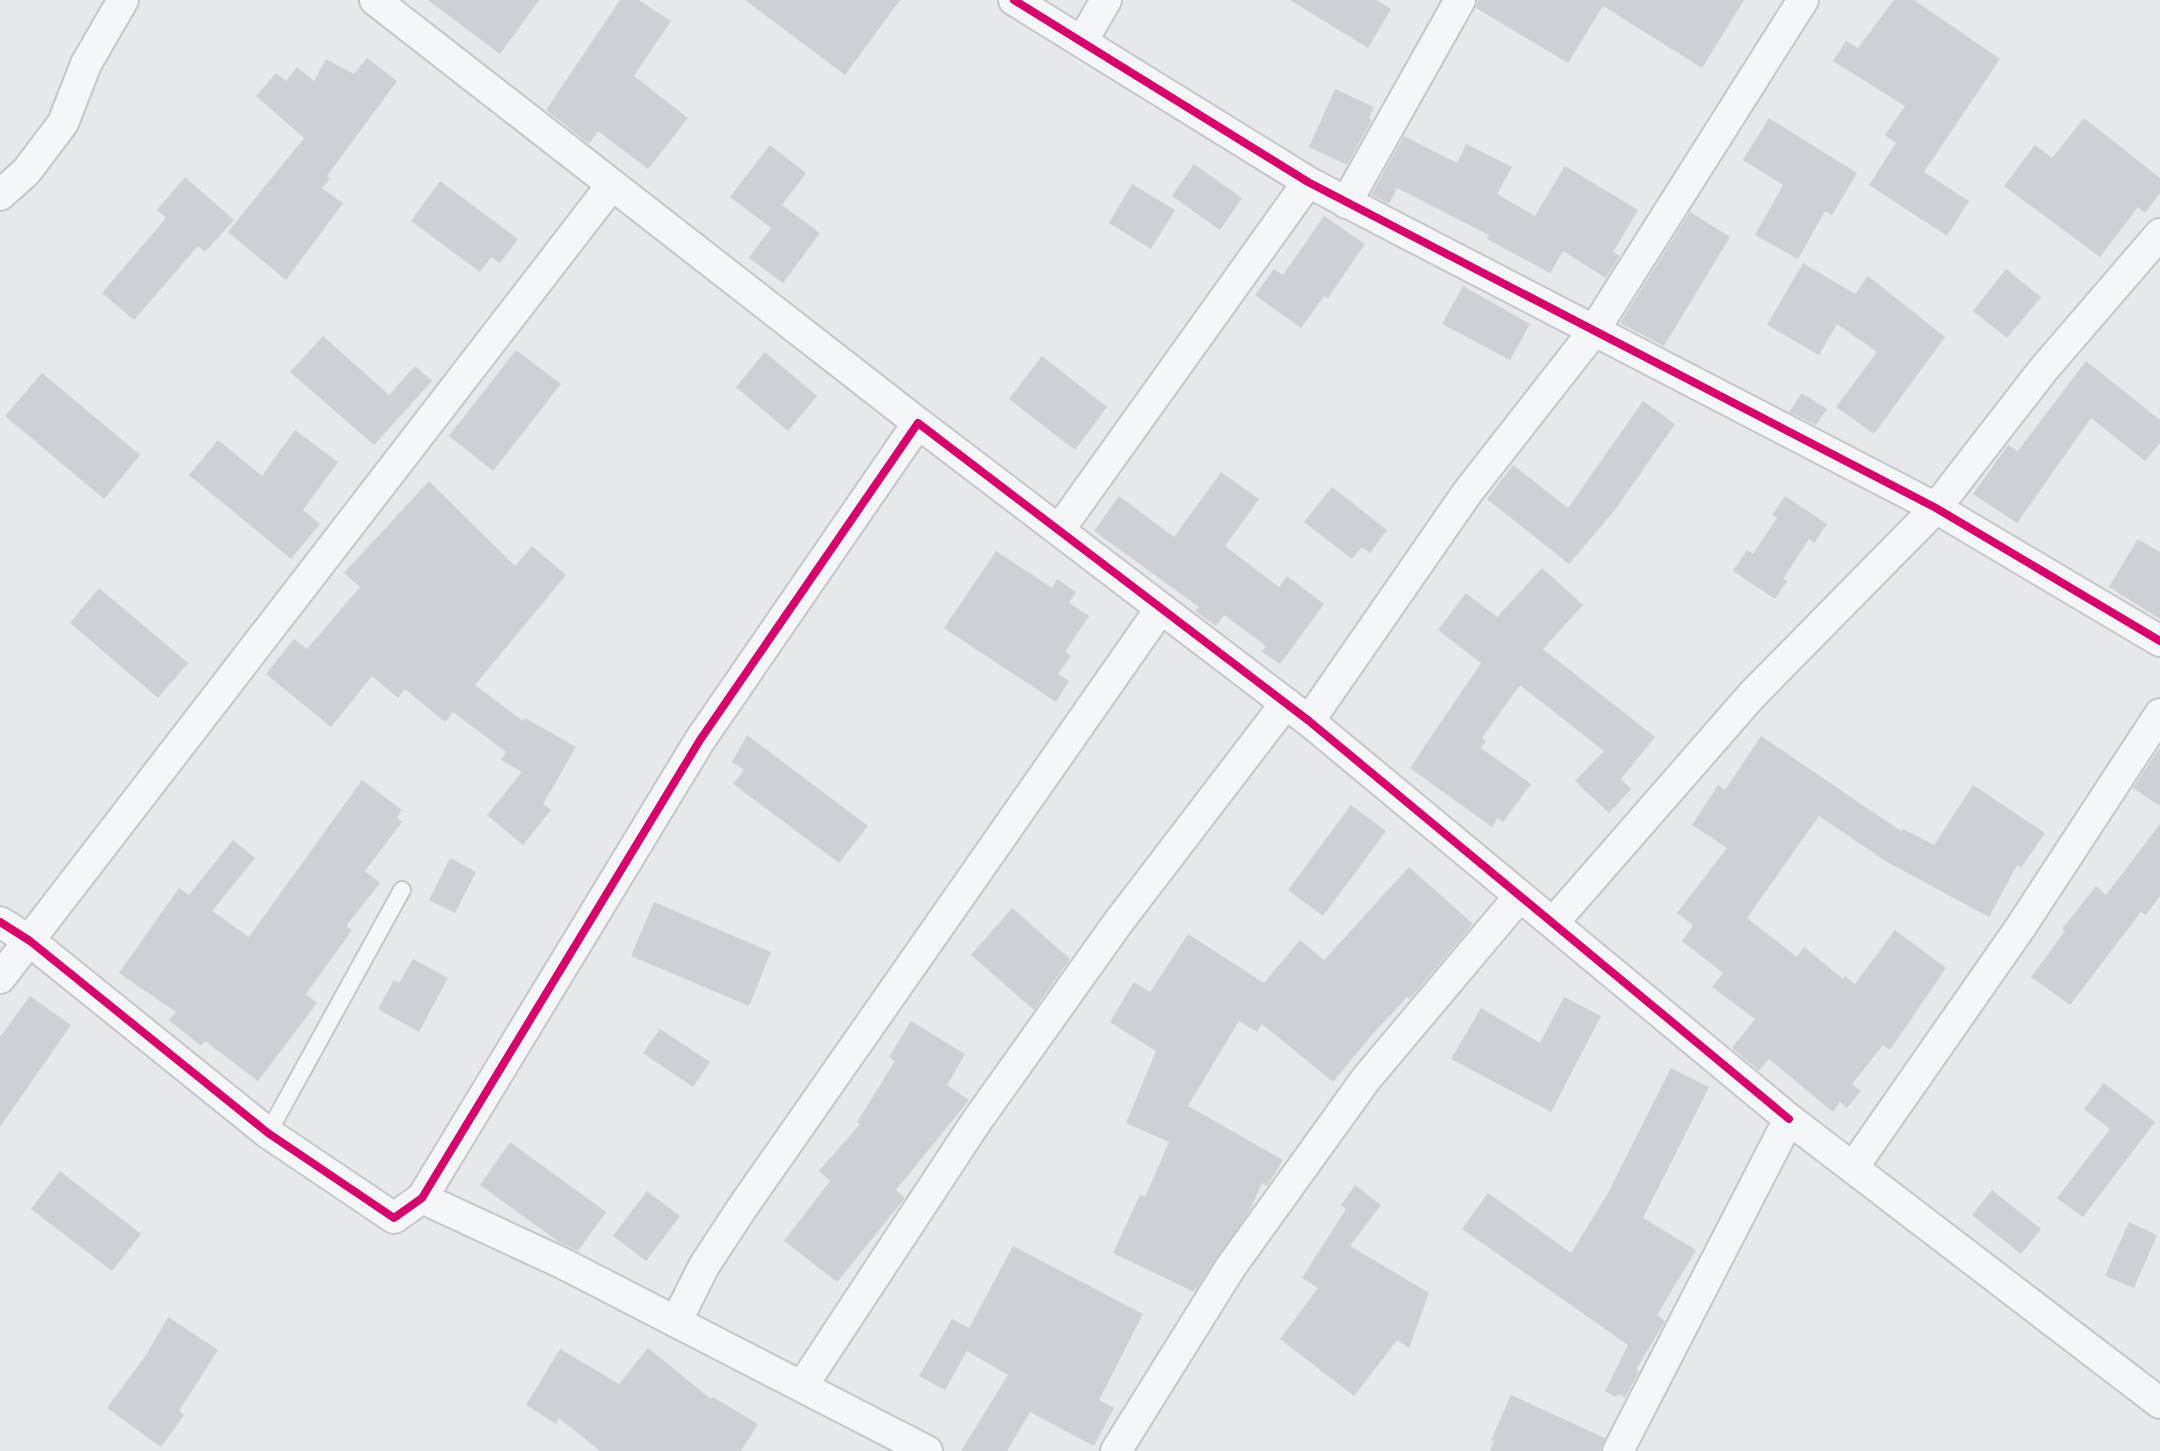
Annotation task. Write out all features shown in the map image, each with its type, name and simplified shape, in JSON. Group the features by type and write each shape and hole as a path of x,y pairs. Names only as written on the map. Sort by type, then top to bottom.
{"street":[{"path":"0,195 26,172 63,123 86,64 123,0"},
{"path":"375,0 918,423 1298,712 1789,1119 2160,1403"},
{"path":"1014,0 1308,182 1936,508 2160,641"},
{"path":"1083,40 1106,0"},
{"path":"1346,203 1460,0"},
{"path":"803,1385 976,1122 1117,924 1298,712 1593,332 1803,0"},
{"path":"1059,530 1308,182"},
{"path":"0,978 611,186"},
{"path":"1553,923 1752,695 1936,508 2043,370 2160,234"},
{"path":"0,922 30,941 268,1133 394,1218 422,1198 700,740 918,423"},
{"path":"676,1322 704,1266 742,1208 1161,608"},
{"path":"1854,1166 2157,726"},
{"path":"1116,1451 1230,1268 1357,1091 1519,897"},
{"path":"1618,1451 1789,1119"},
{"path":"422,1198 562,1263 927,1451"}],"lane":[{"path":"268,1133 402,890"}],"building":[{"path":"428,0 539,0 500,54"},
{"path":"620,0 639,0 671,21 634,76 688,118 648,169 598,131 589,144 546,110"},
{"path":"745,0 900,0 845,75"},
{"path":"1290,0 1376,0 1391,9 1368,48"},
{"path":"1478,0 1744,0 1702,68 1603,6 1568,63 1476,8"},
{"path":"1894,0 1914,0 2000,59 1924,172 1969,201 1947,236 1869,185 1896,143 1885,135 1905,106 1833,61 1846,41 1858,48"},
{"path":"367,58 397,81 327,176 330,179 322,188 343,203 286,280 228,232 304,138 256,96 276,73 286,81 297,67 314,81 326,59 354,74"},
{"path":"1335,89 1374,107 1369,118 1372,120 1347,165 1309,147"},
{"path":"1769,118 1857,173 1832,215 1825,211 1798,259 1755,235 1783,185 1743,160"},
{"path":"2084,118 2160,178 2160,193 2145,213 2138,207 2100,257 2004,186 2035,145 2052,158"},
{"path":"1404,136 1457,163 1466,144 1512,167 1497,194 1535,216 1565,166 1638,210 1613,252 1620,256 1606,278 1563,251 1550,273 1487,239 1489,235 1397,188 1389,204 1371,195"},
{"path":"770,145 806,173 782,205 820,233 783,283 749,258 771,228 730,197"},
{"path":"1194,164 1242,198 1220,230 1172,196"},
{"path":"185,177 234,220 205,252 198,246 134,320 102,293 166,218 157,210"},
{"path":"440,181 518,239 500,263 491,257 480,272 411,221"},
{"path":"1132,184 1175,210 1151,249 1109,223"},
{"path":"1690,212 1730,237 1664,346 1620,323"},
{"path":"1324,216 1365,244 1328,298 1324,296 1301,328 1255,295 1274,269 1283,275"},
{"path":"1803,263 1855,294 1868,276 1945,337 1874,434 1836,407 1877,352 1837,324 1819,355 1767,325"},
{"path":"2006,269 2041,297 2007,338 1973,311"},
{"path":"1463,286 1530,324 1510,360 1442,324"},
{"path":"323,336 389,395 415,366 432,381 374,445 290,372"},
{"path":"516,350 561,384 493,471 449,436"},
{"path":"765,352 817,396 788,431 736,387"},
{"path":"1042,356 1107,407 1075,450 1009,399"},
{"path":"2086,361 2160,420 2160,443 2145,461 2091,418 2017,523 1973,494 2008,445 2018,451"},
{"path":"42,373 140,455 104,499 5,416"},
{"path":"1802,393 1827,409 1816,425 1789,412"},
{"path":"1643,401 1675,424 1614,511 1569,564 1487,499 1513,465 1568,508"},
{"path":"295,430 338,462 303,510 320,524 291,559 189,475 218,440 262,476"},
{"path":"1221,472 1259,499 1225,546 1279,587 1287,576 1324,604 1280,664 1262,652 1266,646 1224,615 1216,626 1195,611 1199,607 1094,531 1119,496 1174,537"},
{"path":"429,481 515,566 532,546 566,575 475,685 523,721 525,718 576,747 543,804 551,810 523,845 487,815 522,772 501,760 506,752 453,712 445,722 405,689 398,698 372,676 331,727 266,674 294,639 307,649 360,587 344,573"},
{"path":"1332,487 1387,530 1370,553 1362,547 1352,559 1304,522"},
{"path":"1785,496 1827,524 1814,543 1809,539 1783,579 1787,581 1775,599 1733,571 1747,550 1753,554 1777,518 1772,515"},
{"path":"2138,539 2160,552 2160,619 2109,587"},
{"path":"996,551 1052,588 1057,579 1076,592 1069,603 1089,616 1065,652 1071,656 1058,674 1069,681 1056,702 944,628"},
{"path":"1542,568 1583,605 1543,649 1655,737 1621,779 1631,789 1609,813 1575,781 1604,751 1520,685 1482,738 1486,741 1481,748 1531,784 1503,822 1498,818 1492,827 1410,768 1481,663 1438,630 1466,593 1497,617"},
{"path":"99,588 188,663 158,698 70,623"},
{"path":"747,735 868,826 839,863 733,784 744,770 732,762"},
{"path":"1761,736 1901,831 1903,829 1934,845 1973,785 2045,833 2021,868 2017,865 1989,917 1887,862 1819,816 1747,918 1797,957 1804,947 1843,979 1845,976 1855,984 1895,930 1946,968 1890,1050 1883,1045 1852,1084 1861,1091 1847,1108 1840,1102 1833,1112 1769,1059 1759,1071 1732,1048 1755,1019 1712,987 1723,973 1682,941 1693,925 1677,913 1727,848 1692,825 1718,785 1725,790"},
{"path":"2160,747 2160,806 2133,788"},
{"path":"362,780 402,810 397,817 402,822 365,871 380,883 346,926 352,930 306,994 317,1003 258,1081 205,1041 201,1046 169,1020 176,1012 119,973 179,888 189,895 233,840 255,858 212,911 249,937"},
{"path":"1351,805 1386,831 1323,916 1288,890"},
{"path":"2160,824 2160,896 2146,915 2141,912 2070,1005 2031,977 2065,931 2062,929 2096,886 2106,895"},
{"path":"450,858 476,872 455,913 429,900"},
{"path":"1409,867 1473,924 1410,999 1407,997 1333,1082 1262,1024 1257,1032 1239,1021 1188,1106 1283,1160 1267,1186 1262,1183 1250,1210 1194,1292 1113,1253 1140,1195 1145,1197 1169,1142 1126,1123 1156,1051 1110,1022 1134,982 1150,992 1188,934 1264,983 1300,940 1324,960"},
{"path":"654,902 771,952 749,1006 631,956"},
{"path":"1012,908 1070,959 1034,1010 971,955"},
{"path":"413,959 448,978 419,1032 378,1009 394,980 399,983"},
{"path":"30,996 71,1025 0,1127 0,1037"},
{"path":"1564,997 1601,1016 1551,1112 1451,1059 1481,1008 1540,1043"},
{"path":"911,1021 965,1054 947,1085 969,1100 896,1190 905,1198 837,1282 784,1241 830,1181 819,1171 860,1124 857,1122 895,1061 889,1057"},
{"path":"660,1029 710,1062 693,1087 643,1053"},
{"path":"1671,1068 1709,1087 1643,1218 1696,1250 1657,1315 1665,1321 1636,1370 1639,1371 1625,1398 1618,1394 1616,1397 1605,1391 1628,1345 1462,1229 1488,1193 1571,1253 1607,1195"},
{"path":"2104,1083 2155,1122 2083,1217 2057,1198 2110,1129 2084,1109"},
{"path":"510,1142 606,1212 578,1251 559,1242 480,1185"},
{"path":"60,1171 141,1234 112,1271 31,1209"},
{"path":"1355,1185 1381,1205 1350,1246 1429,1293 1409,1348 1397,1340 1354,1396 1280,1339 1318,1288 1302,1278 1346,1209 1341,1205"},
{"path":"1992,1190 2041,1229 2021,1254 1972,1215"},
{"path":"647,1191 680,1216 646,1261 613,1236"},
{"path":"2129,1222 2157,1235 2134,1288 2105,1276"},
{"path":"1013,1246 1143,1314 1099,1400 1114,1408 1094,1446 1030,1412 1007,1451 961,1451 1008,1375 967,1351 945,1390 919,1376 952,1319 969,1328"},
{"path":"168,1317 218,1350 179,1411 184,1415 161,1447 107,1408 146,1355"},
{"path":"648,1348 711,1399 713,1397 758,1424 741,1451 600,1451 559,1418 556,1424 526,1405 560,1349 619,1384"},
{"path":"1511,1395 1605,1438 1600,1451 1490,1451 1494,1441 1491,1440"}],"cycle path":[{"path":"1014,0 1308,182 1936,508 2160,641"},
{"path":"0,922 30,941 268,1133 394,1218 422,1198 700,740 918,423 1309,721 1789,1119"}]}
